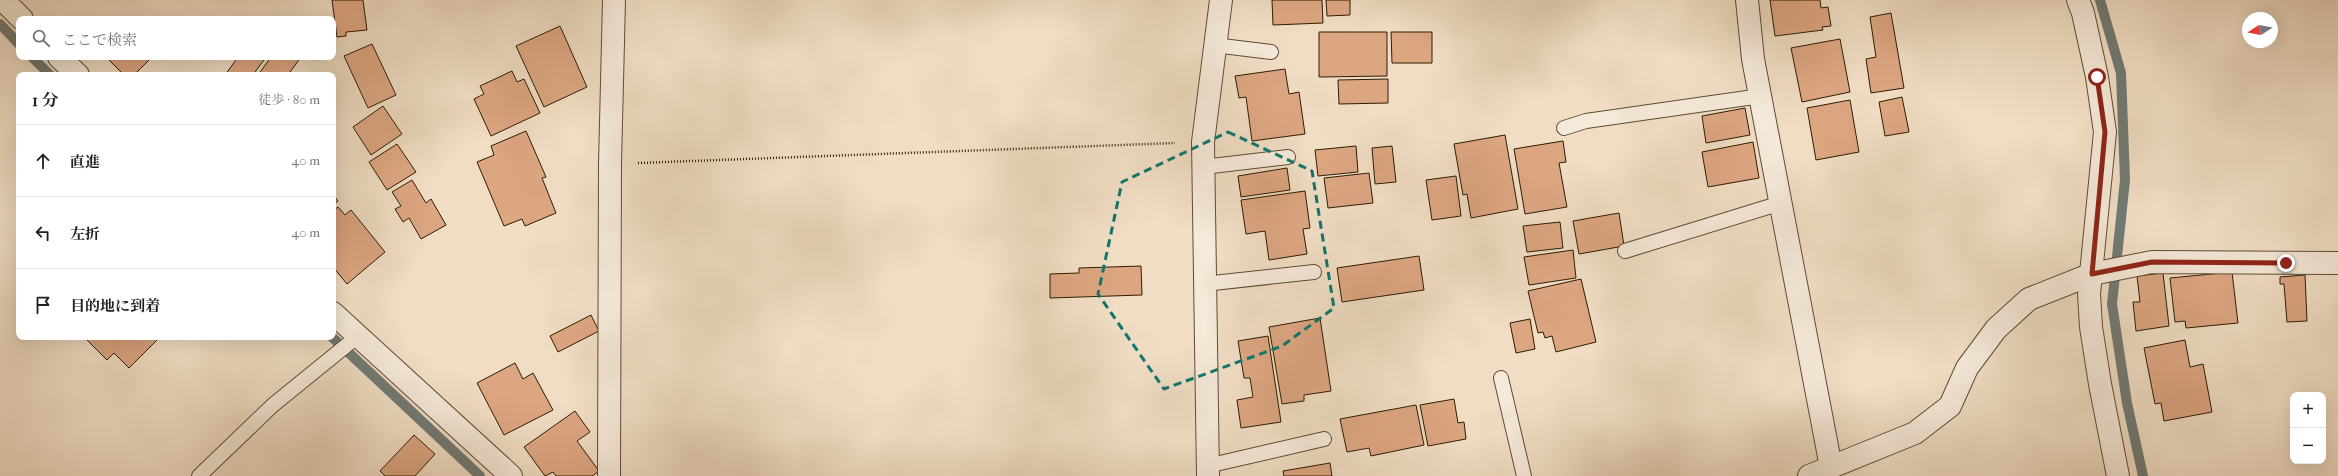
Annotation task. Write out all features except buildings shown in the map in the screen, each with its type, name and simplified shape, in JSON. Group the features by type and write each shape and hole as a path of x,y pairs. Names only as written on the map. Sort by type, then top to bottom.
{"street":[{"path":"3,0 19,16"},
{"path":"609,476 610,164 614,0"},
{"path":"1208,471 1203,142 1214,45 1221,0"},
{"path":"1747,0 1753,59 1830,467"},
{"path":"2078,0 2083,13 2097,77 2105,132 2089,294 2091,327 2100,384 2118,476"},
{"path":"62,60 75,72"},
{"path":"1809,476 1915,433 1950,406 1967,368 1996,329 2029,299 2092,274 2152,262 2338,263"},
{"path":"336,316 511,476"}],"lane":[{"path":"1214,45 1271,52"},
{"path":"1564,128 1586,121 1761,96"},
{"path":"1203,167 1288,158"},
{"path":"1625,251 1781,203"},
{"path":"1204,284 1314,272"},
{"path":"199,476 273,405 358,336"},
{"path":"1501,378 1524,476"},
{"path":"1208,471 1324,439"}],"path":[{"path":"610,164 1203,142"}],"highlighted area":[{"path":"1228,132 1312,171 1334,308 1282,346 1164,389 1098,294 1122,182"}],"waterway":[{"path":"2100,0 2121,73 2125,180 2112,304 2127,403 2143,476"},
{"path":"0,24 16,41"},
{"path":"35,60 47,72"},
{"path":"335,340 480,476"}],"route":[{"path":"2097,77 2105,132 2098,194 2092,274 2152,262 2286,263"}]}
